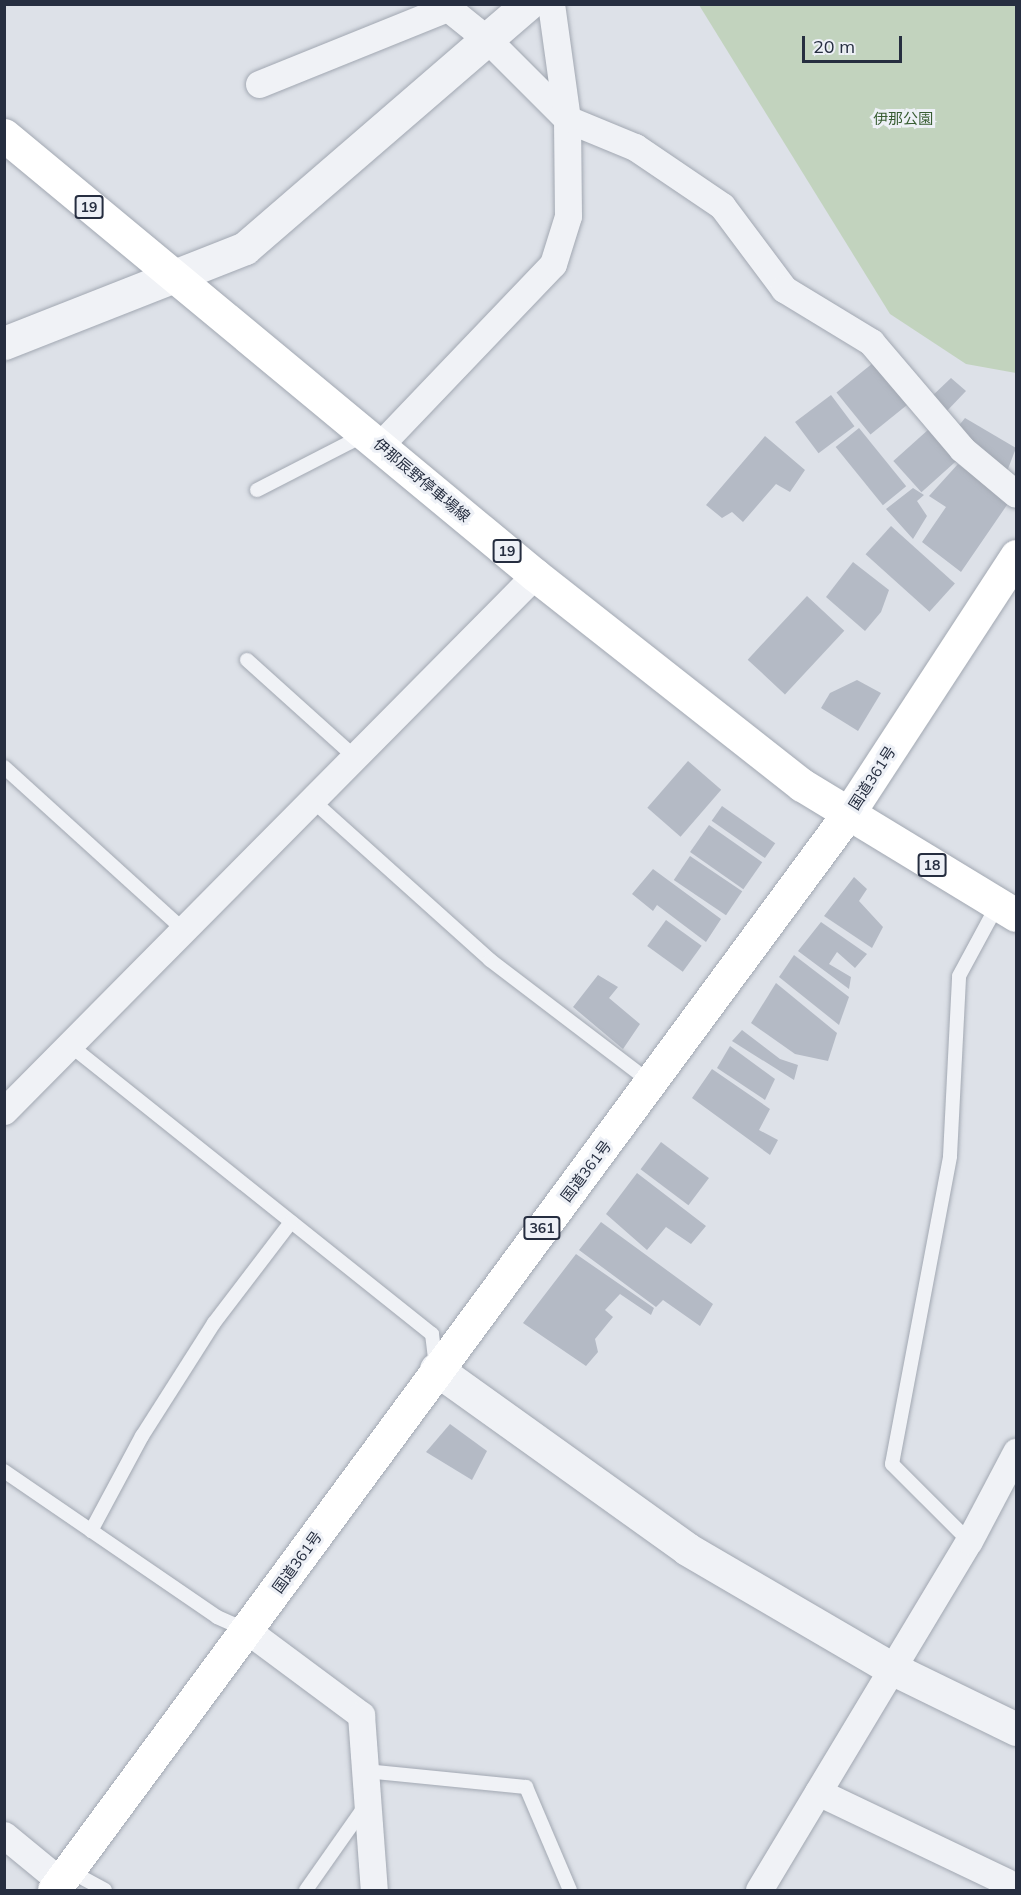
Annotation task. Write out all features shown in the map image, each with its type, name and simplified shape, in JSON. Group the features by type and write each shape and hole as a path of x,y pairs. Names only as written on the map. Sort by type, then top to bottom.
{"main road":[{"name":"伊那辰野停車場線","path":"4,135 173,278 373,439 535,575 802,785 848,814"},
{"name":"国道361号","path":"61,1880 248,1631 436,1369 651,1084 848,814 1017,556"},
{"name":"18","path":"848,814 1007,909"}],"street":[{"path":"4,343 246,248 282,221 489,41 528,4"},
{"path":"373,439 553,264 568,216 567,118 550,4"},
{"path":"259,84 445,6 489,41 567,118 635,147 722,206 784,289 871,342 962,449 1017,494"},
{"path":"4,1111 185,932 535,575"},
{"path":"436,1369 687,1549 891,1668 1017,1729"},
{"path":"759,1890 969,1541 1017,1452"},
{"path":"248,1631 361,1715 374,1890"},
{"path":"818,1792 1008,1881"},
{"path":"4,1835 61,1880"}],"lane":[{"path":"256,490 373,439"},
{"path":"247,660 356,758"},
{"path":"4,767 185,932"},
{"path":"313,801 490,960 651,1084"},
{"path":"969,1541 892,1464 950,1155 959,976 1007,909"},
{"path":"71,1046 432,1334 436,1369"},
{"path":"91,1531 142,1436 214,1323 291,1222"},
{"path":"4,1471 217,1617 248,1631"},
{"path":"365,1771 525,1787 570,1890"},
{"path":"306,1890 369,1801"},
{"path":"61,1880 105,1890"}],"green space":[{"name":"伊那公園","path":"699,5 1016,5 1016,373 966,364 890,314"}],"building":[{"path":"873,363 907,405 870,435 836,393"},
{"path":"951,378 966,391 944,414 930,398"},
{"path":"831,395 854,426 819,453 795,422"},
{"path":"965,418 1016,448 1006,474 956,429"},
{"path":"859,428 906,486 883,505 836,447"},
{"path":"929,429 957,460 921,492 893,461"},
{"path":"765,436 805,470 790,492 776,484 743,522 732,512 722,518 706,505"},
{"path":"958,464 1009,502 961,572 922,542 946,507 929,496"},
{"path":"913,488 924,495 917,501 927,516 913,539 886,509"},
{"path":"891,526 955,584 929,612 866,554"},
{"path":"853,562 889,590 881,612 865,631 826,597"},
{"path":"807,596 844,631 785,694 748,660"},
{"path":"857,680 881,693 858,731 821,708 830,693"},
{"path":"688,761 721,790 681,837 647,808"},
{"path":"722,806 775,843 765,858 712,821"},
{"path":"709,825 762,862 743,889 690,852"},
{"path":"690,856 742,891 726,915 674,880"},
{"path":"653,869 721,919 706,942 657,905 653,911 632,894"},
{"path":"854,877 867,889 859,901 883,927 872,948 824,916"},
{"path":"666,920 702,946 683,972 647,946"},
{"path":"821,922 867,954 855,968 837,952 829,964 851,977 849,989 798,951"},
{"path":"794,955 849,997 839,1025 779,977"},
{"path":"598,975 618,987 609,998 640,1024 623,1049 573,1007"},
{"path":"776,983 837,1033 828,1061 795,1054 751,1023"},
{"path":"742,1030 780,1059 798,1065 794,1080 732,1041"},
{"path":"730,1046 775,1079 765,1100 717,1068"},
{"path":"712,1069 770,1109 759,1130 778,1140 770,1155 692,1098"},
{"path":"661,1142 709,1178 688,1205 641,1169"},
{"path":"637,1173 706,1226 691,1244 666,1227 647,1250 606,1214"},
{"path":"601,1222 713,1304 700,1326 663,1300 656,1307 579,1250"},
{"path":"576,1254 654,1308 651,1315 620,1294 605,1310 613,1317 595,1339 598,1352 586,1366 523,1323"},
{"path":"450,1424 487,1451 472,1480 426,1452"}]}
